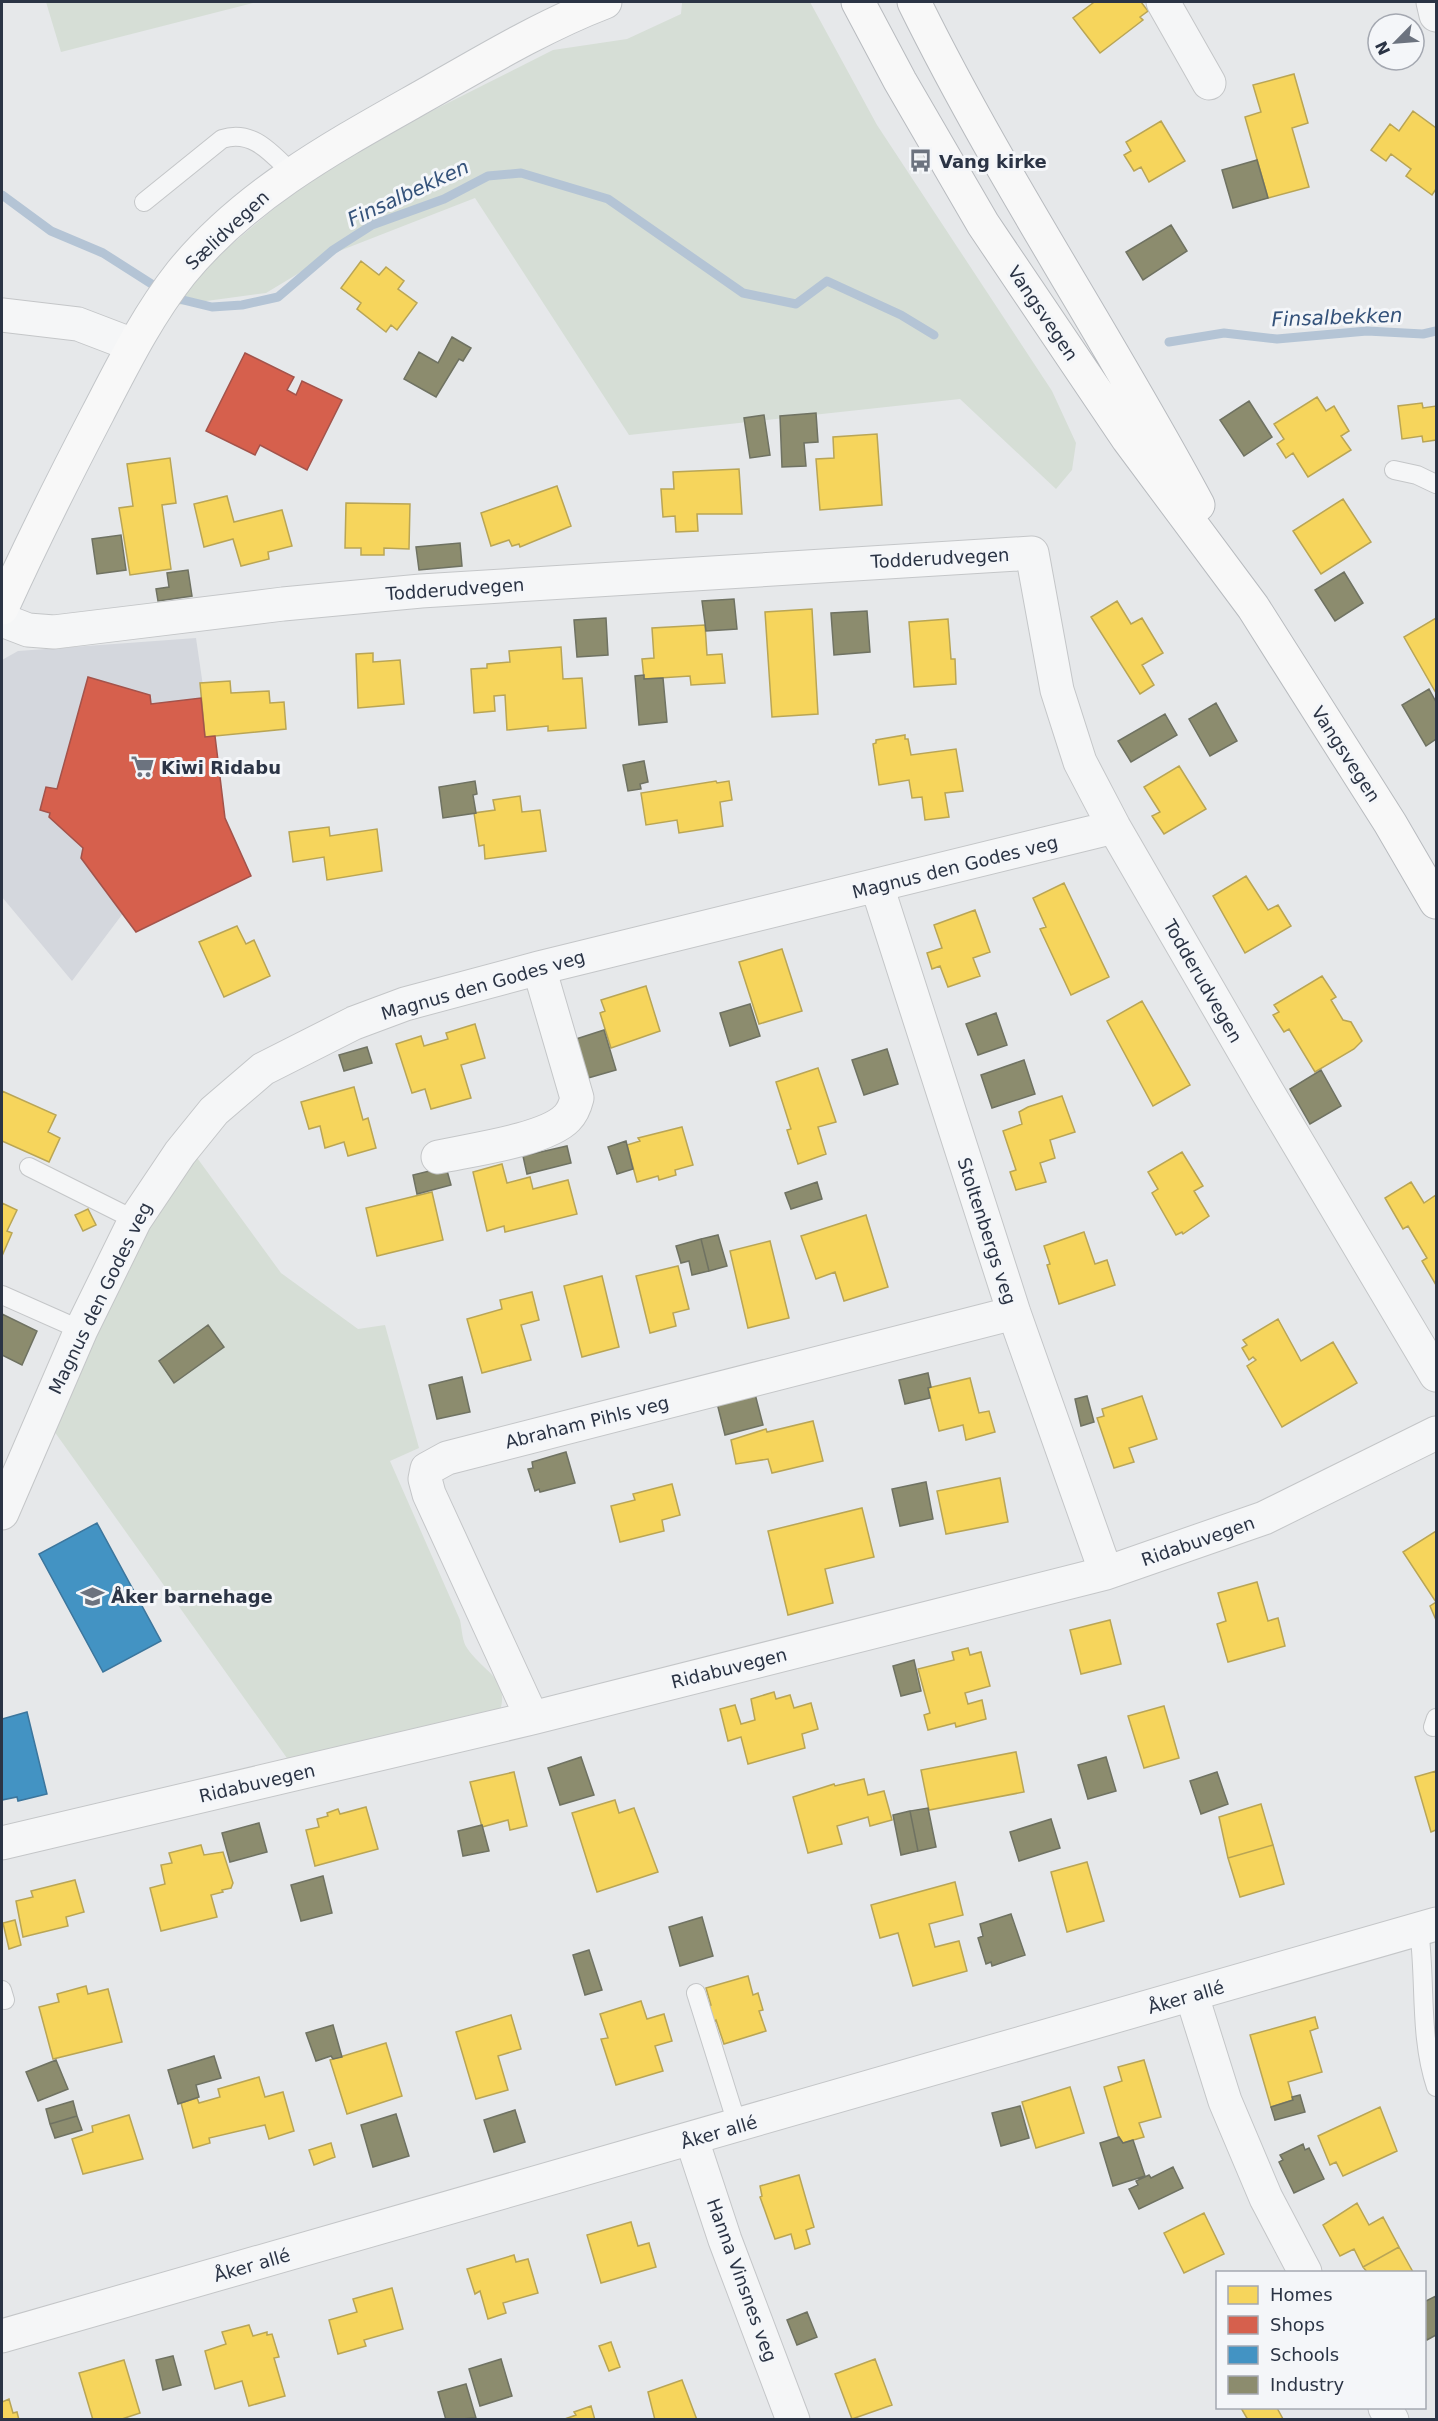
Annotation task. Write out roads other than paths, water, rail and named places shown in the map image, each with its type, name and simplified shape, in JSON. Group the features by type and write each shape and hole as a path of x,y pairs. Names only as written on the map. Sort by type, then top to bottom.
{"main road":[{"name":"Sælidvegen","path":"2,608 42,520 133,345 154,310 181,273 235,218 292,173 329,149 497,54 605,2"},
{"name":"Vangsvegen","path":"858,2 900,81 983,224 1128,439 1253,608 1390,823 1437,902"},
{"name":"Vangsvegen","path":"914,2 981,130 1155,425 1253,608"}],"street":[{"path":"1163,2 1209,82"},
{"path":"1433,2 1437,15"},
{"path":"2,315 78,324 133,345"},
{"name":"Todderudvegen","path":"2,620 28,630 54,632 284,604 421,591 1032,553 1058,690 1080,762 1114,827 1267,1091 1437,1375"},
{"name":"Magnus den Godes veg","path":"2,1513 81,1330 135,1220 180,1153 214,1111 263,1069 345,1027 405,1004 539,968 1114,827"},
{"name":"Stoltenbergs veg","path":"877,886 1014,1313 1106,1573"},
{"path":"438,1157 536,1135 566,1120 574,1109 577,1098 539,968"},
{"name":"Abraham Pihls veg","path":"532,1718 429,1494 425,1479 427,1469 436,1462 465,1453 1014,1313"},
{"name":"Ridabuvegen","path":"2,1843 532,1718 1106,1573 1264,1518 1437,1432"},
{"name":"Åker allé","path":"2,2336 738,2127 1428,1927"},
{"path":"1192,1996 1225,2101 1266,2198 1304,2271"},
{"name":"Hanna Vinsnes veg","path":"692,2140 725,2240 793,2420"}],"lane":[{"path":"144,202 222,138 233,135 246,136 259,143 292,173"},
{"path":"1394,470 1417,475 1437,484"},
{"path":"29,1167 135,1220"},
{"path":"2,1295 81,1330"},
{"path":"1428,1927 1437,1966"},
{"path":"1428,1927 1424,1967 1427,2059 1437,2087"},
{"path":"696,1993 738,2127"}],"waterway":[{"name":"Finsalbekken","path":"173,294 179,299 212,307 242,305 278,297 333,250 372,225 444,199 488,176 521,173 608,199 743,293 796,304 827,281 901,315 934,335"},
{"name":"Finsalbekken","path":"2,195 51,231 103,253 161,290"},
{"name":"Finsalbekken","path":"1169,342 1224,333 1277,339 1367,331 1423,334 1436,331"}],"place":[{"name":"Vang kirke","path":"921,161"},
{"name":"Kiwi Ridabu","path":"143,767"},
{"name":"Åker barnehage","path":"93,1596"}]}
